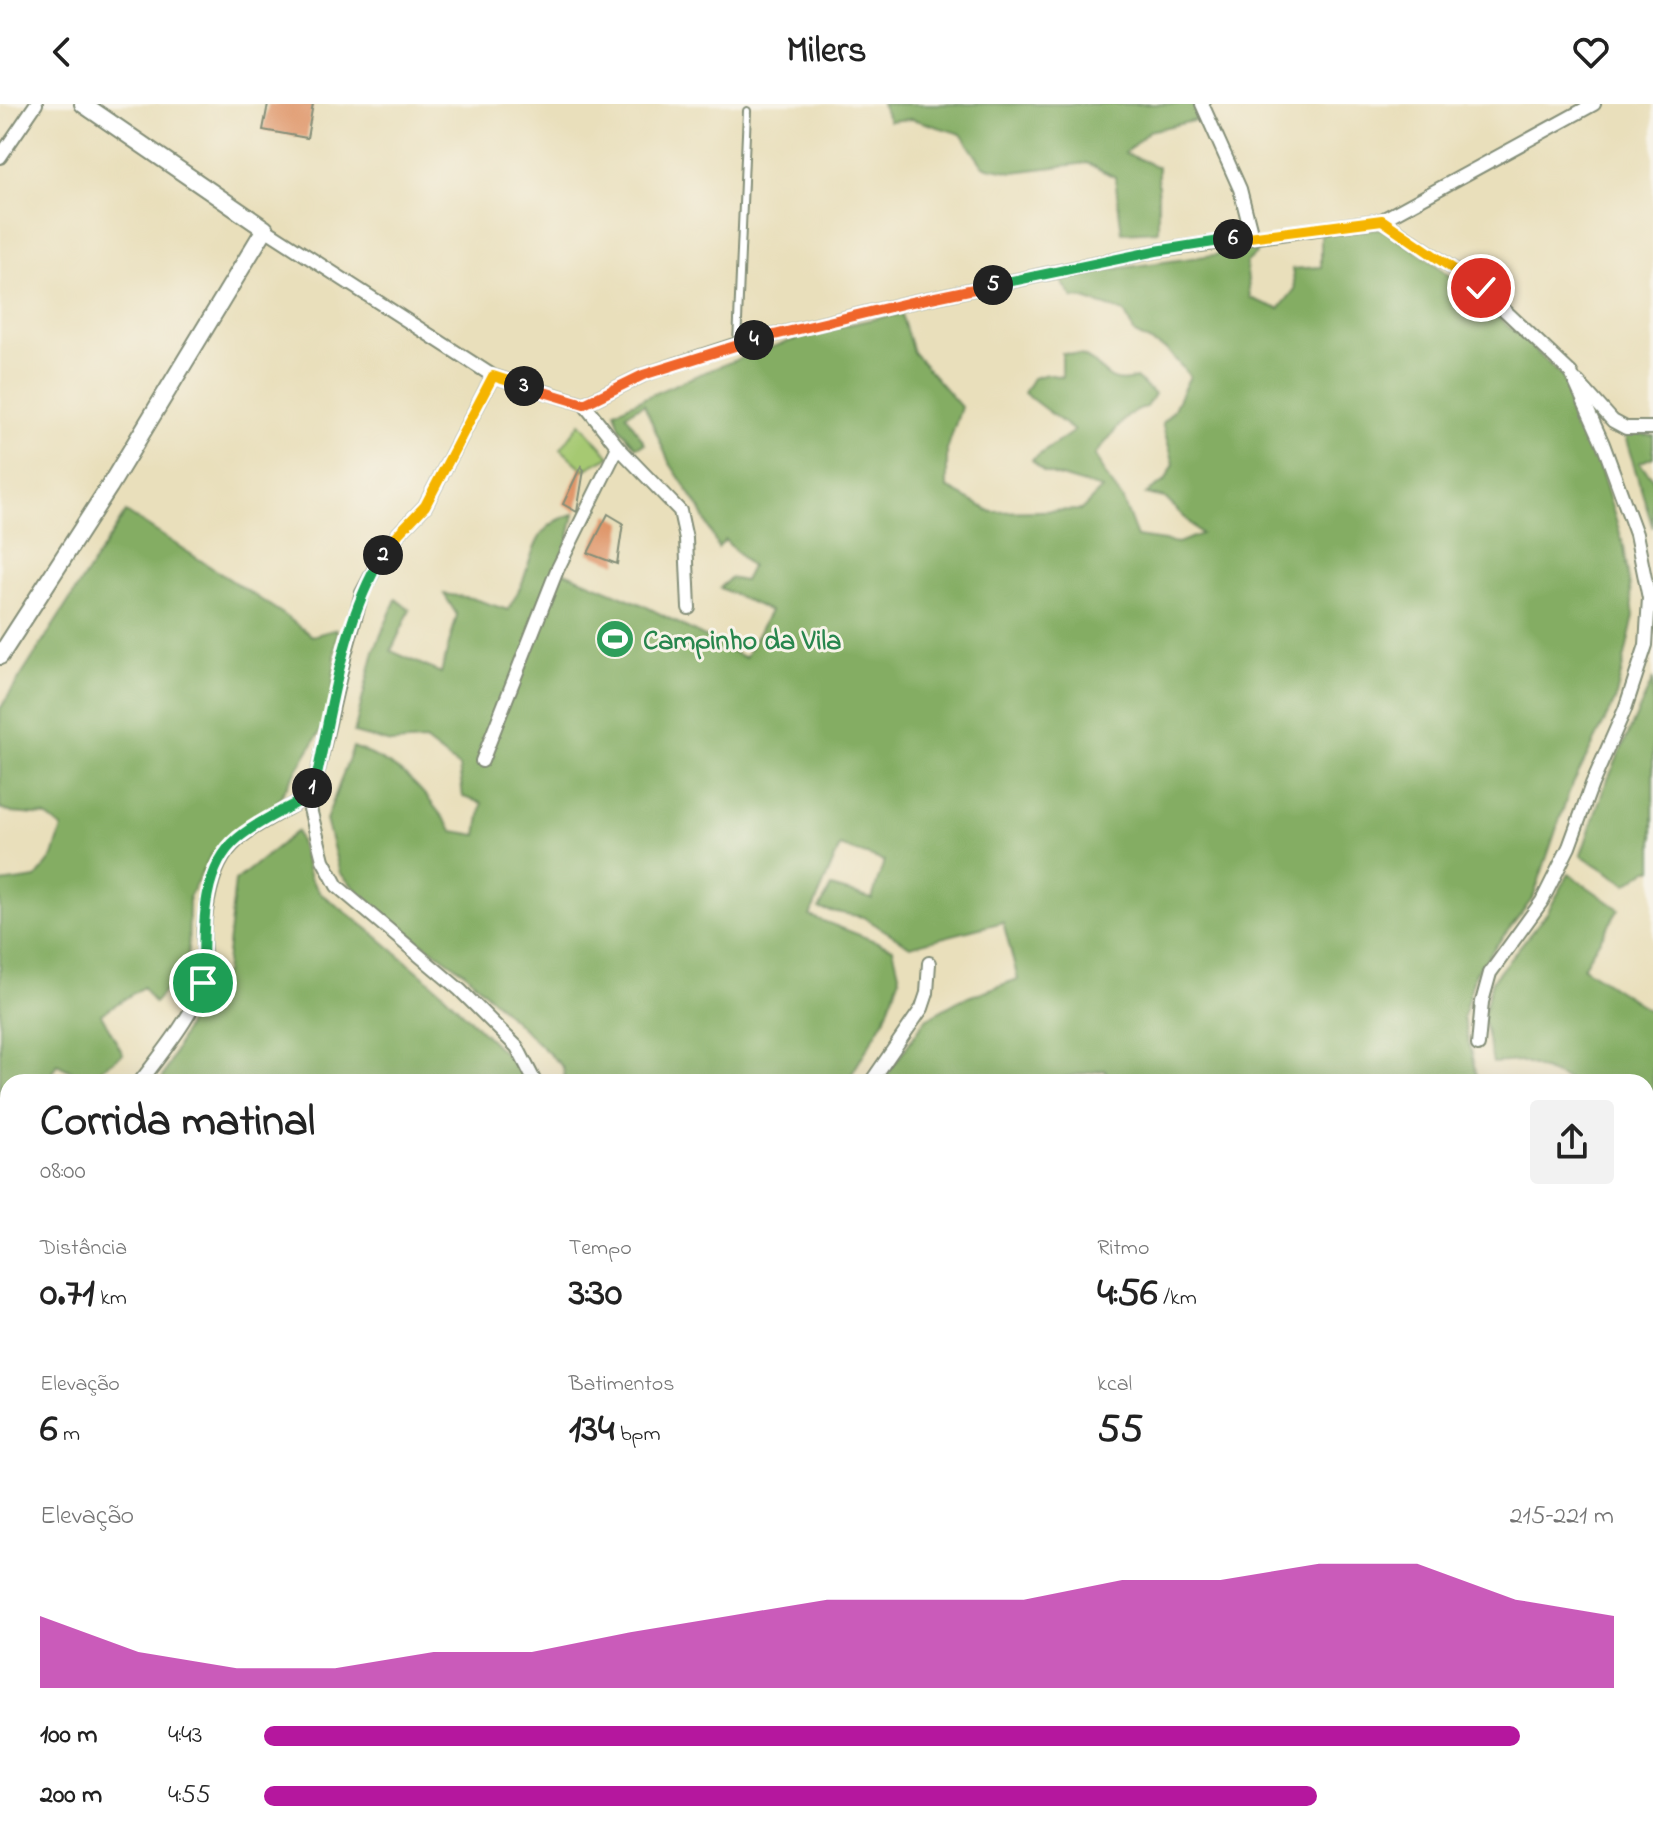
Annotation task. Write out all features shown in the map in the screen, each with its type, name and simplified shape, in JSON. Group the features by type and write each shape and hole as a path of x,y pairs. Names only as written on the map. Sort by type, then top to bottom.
{"street":[{"path":"0,157 36,104"},
{"path":"83,104 265,229 493,376 584,404 618,447 680,511 686,539 689,608"},
{"path":"1202,104 1240,189 1252,236"},
{"path":"584,404 643,375 737,344 907,303 1156,251 1382,220 1594,104"},
{"path":"1382,220 1481,288 1571,373 1613,421 1626,428 1653,428"},
{"path":"0,656 109,487 265,229"},
{"path":"1478,1045 1482,1002 1490,973 1542,901 1569,847 1625,709 1646,645 1649,598 1636,534 1603,444 1571,373"},
{"path":"146,1074 180,1028 203,983 211,881 221,857 238,838 307,797 317,775 362,593 381,557 425,506 493,376"},
{"path":"482,761 557,570 618,447"},
{"path":"307,797 323,860 337,886 469,999 517,1047 531,1074"},
{"path":"877,1074 922,1008 927,993 929,963"}],"lane":[{"path":"737,344 747,111"}],"green space":[{"path":"882,104 1194,104 1197,120 1149,131 1125,153 1158,167 1158,231 1122,233 1115,177 1087,163 1013,172 983,166 961,134 912,119 889,121"},
{"path":"1383,228 1435,264 1562,376 1596,454 1624,547 1634,616 1615,701 1569,792 1533,898 1475,973 1463,1018 1476,1074 1107,1074 1105,1070 1083,1074 888,1074 926,1019 960,1000 1018,979 1003,922 910,946 863,917 819,909 831,887 872,899 884,861 840,846 810,916 893,948 900,977 884,1020 852,1074 564,1074 563,1067 463,971 379,913 340,873 326,820 353,747 400,771 453,831 477,835 482,803 463,797 459,767 425,741 391,743 354,733 374,651 396,599 410,610 391,651 441,673 457,615 444,594 471,598 508,610 538,539 552,524 574,514 562,571 643,605 745,658 770,611 720,588 730,578 744,581 751,567 725,540 718,548 700,509 669,462 644,404 626,414 645,444 636,447 620,428 615,411 755,353 827,330 901,314 913,352 961,407 947,450 947,488 992,512 1081,510 1102,489 1044,472 1032,460 1074,431 1024,393 1033,378 1047,374 1062,377 1062,353 1081,355 1090,359 1110,378 1136,378 1154,394 1146,407 1128,415 1095,455 1122,498 1137,537 1178,543 1201,534 1165,498 1146,494 1165,481 1174,464 1162,423 1173,411 1190,376 1167,350 1135,334 1124,312 1073,298 1058,277 1255,249 1256,254 1246,263 1250,298 1279,309 1295,289 1292,269 1321,267 1321,233"},
{"path":"580,423 610,456 584,470 561,449"},
{"path":"1624,433 1653,435 1653,457 1639,463 1653,478 1653,528"},
{"path":"126,512 312,636 337,629 331,714 276,804 211,855 189,897 188,965 154,1003 143,987 101,1014 123,1054 94,1074 77,1074 57,1064 52,1074 0,1074 0,883 36,878 53,856 62,828 46,816 0,809 0,709"},
{"path":"1653,679 1653,869 1648,869 1627,884 1581,855 1604,788"},
{"path":"297,831 310,878 320,893 440,990 522,1074 165,1074 191,1016 225,973 235,881"},
{"path":"1569,874 1619,909 1583,967 1653,1013 1653,1074 1553,1074 1520,1061 1493,1063 1483,1016 1492,981 1547,913"}],"building":[{"path":"268,104 313,104 307,138 263,130"},
{"path":"581,466 584,470 577,512 563,504"},
{"path":"608,514 623,523 617,564 588,553"}],"place":[{"name":"Campinho da Vila","path":"615,639"}],"route":[{"path":"203,983 204,930 211,881 221,857 238,838 307,797 317,775 362,593 381,557 425,506 493,376 584,404 643,375 737,344 907,303 1156,251 1382,220 1481,288"}]}
